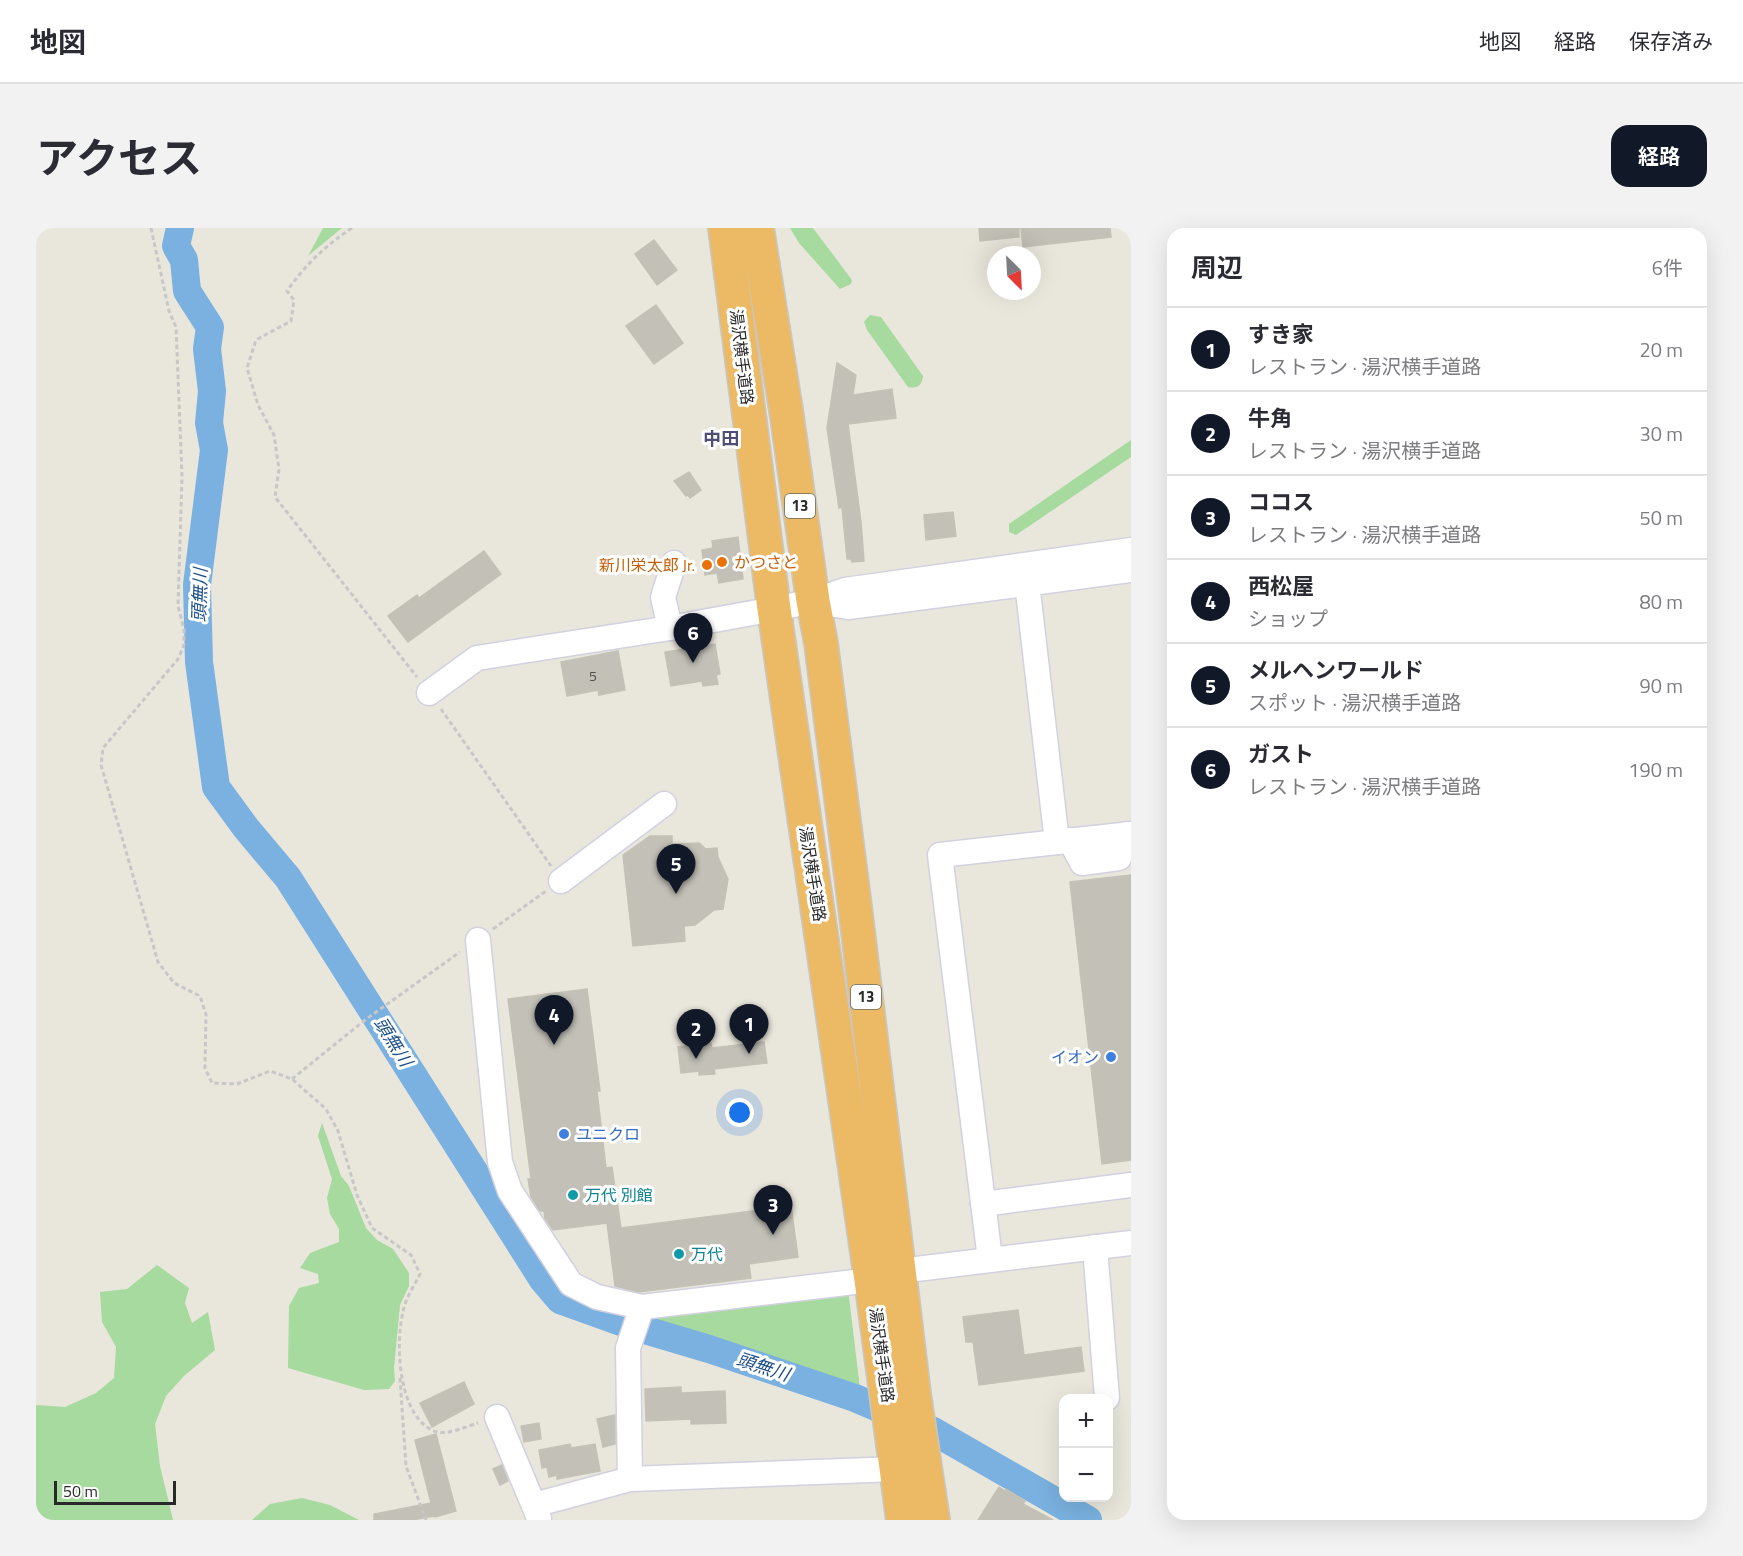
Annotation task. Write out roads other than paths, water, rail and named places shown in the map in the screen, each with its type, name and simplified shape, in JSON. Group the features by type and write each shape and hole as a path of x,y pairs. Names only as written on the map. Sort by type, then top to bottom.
{"highway":[{"name":"湯沢横手道路","path":"725,228 774,609 886,1275"},
{"name":"湯沢横手道路","path":"757,228 820,644 855,908 886,1275 900,1389 905,1456 903,1520"},
{"name":"湯沢横手道路","path":"905,1456 933,1520"}],"street":[{"path":"429,693 477,658 670,628 774,609 813,601 845,590 1131,550"},
{"path":"670,628 663,597 674,563"},
{"path":"813,601 848,607 1131,570"},
{"path":"1027,584 1064,841"},
{"path":"561,880 664,804"},
{"path":"990,1259 940,855 1129,834"},
{"path":"478,940 500,1162 510,1191 571,1284 597,1298 639,1312 990,1259 1131,1243"},
{"path":"983,1204 1131,1185"},
{"path":"1095,1247 1107,1394"},
{"path":"630,1479 628,1348 639,1312"},
{"path":"496,1417 537,1512 630,1479 905,1456"}],"waterway":[{"name":"頭無川","path":"180,228 176,246 184,260 187,291 210,327 207,349 212,391 209,423 214,450 197,585 199,662 216,787 246,828 288,878 543,1280 560,1300 635,1327 855,1398 933,1431 1088,1520"}],"place":[{"name":"かつさと","path":"722,562"},
{"name":"新川栄太郎 Jr.","path":"707,565"},
{"name":"ガスト","path":"693,663"},
{"name":"メルヘンワールド","path":"676,894"},
{"name":"西松屋","path":"554,1045"},
{"name":"すき家","path":"749,1054"},
{"name":"イオン","path":"1111,1057"},
{"name":"牛角","path":"696,1059"},
{"name":"ユニクロ","path":"564,1134"},
{"name":"万代 別館","path":"573,1195"},
{"name":"ココス","path":"773,1235"},
{"name":"万代","path":"679,1254"}],"district":[{"name":"中田","path":"721,439"}]}
